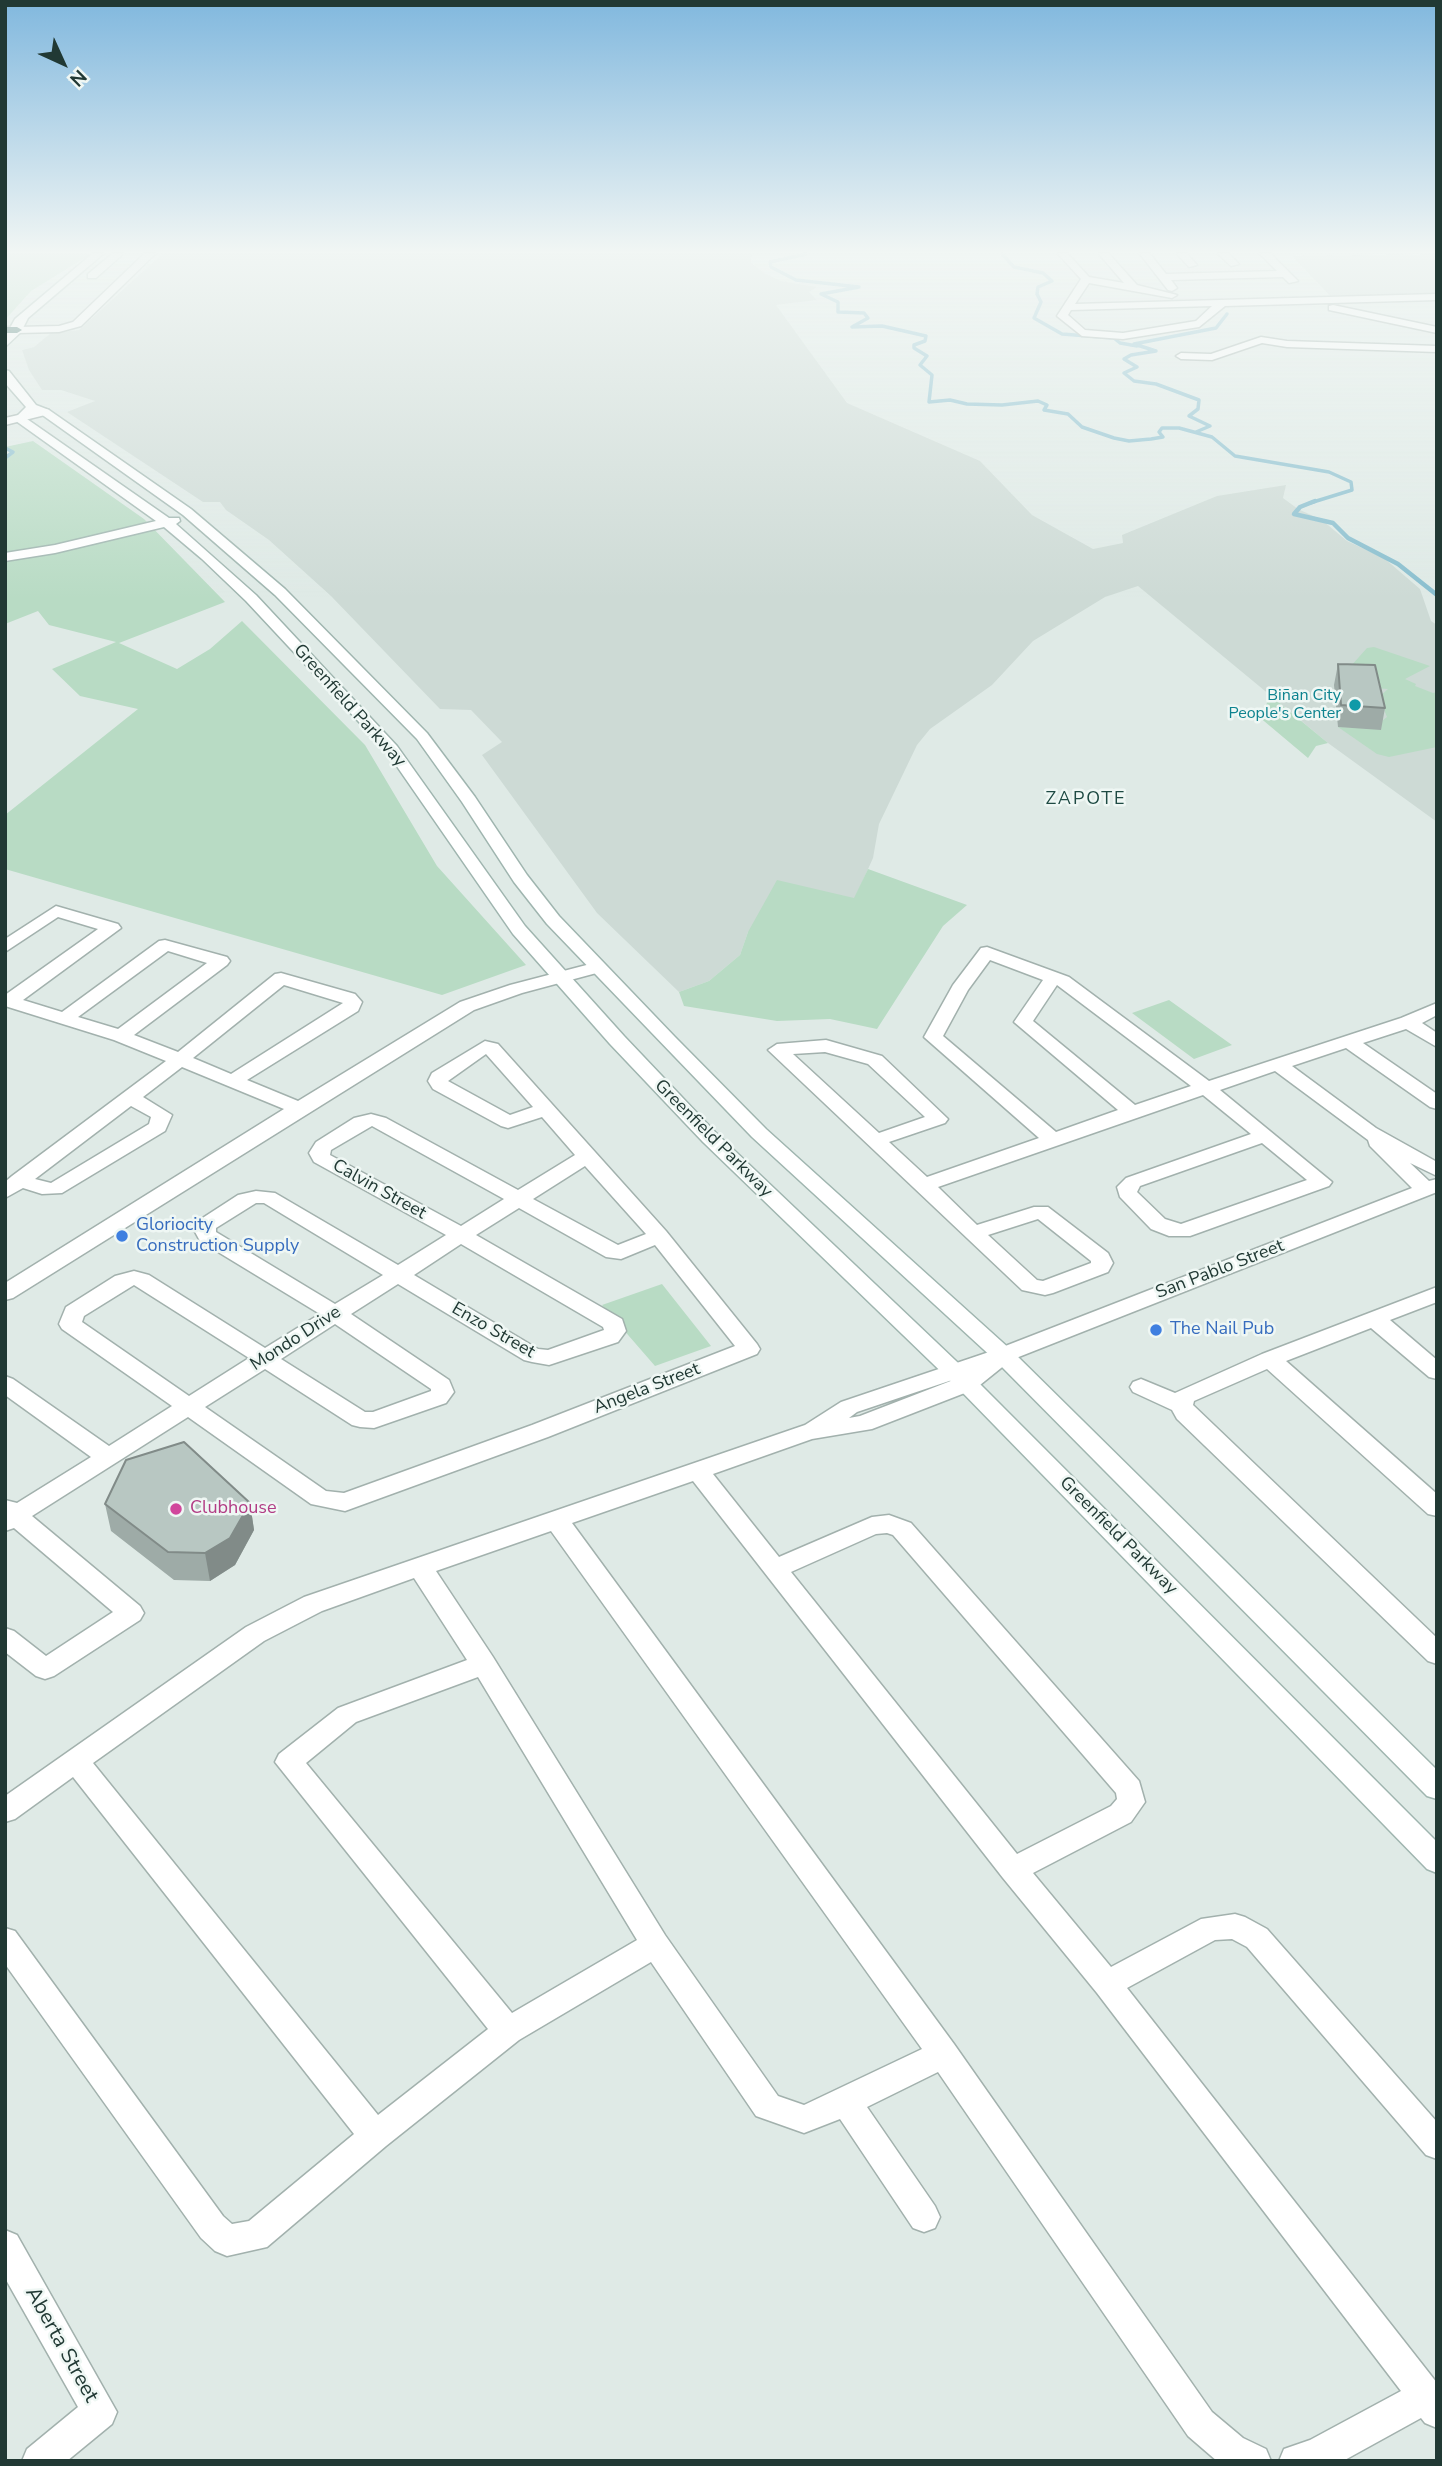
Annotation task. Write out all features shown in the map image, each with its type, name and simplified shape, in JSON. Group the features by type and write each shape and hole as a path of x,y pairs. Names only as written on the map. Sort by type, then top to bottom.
{"street":[{"name":"Greenfield Parkway","path":"5,373 12,386 32,407 45,412 84,438 190,514 280,592 422,736 553,920 598,967 759,1133 1003,1355 1437,1788"},
{"path":"5,411 32,407"},
{"path":"20,419 32,407"},
{"path":"5,422 45,412"},
{"name":"Greenfield Parkway","path":"20,419 163,521 207,556 251,598 391,749 519,930 710,1138 960,1377 1437,1861"},
{"path":"65,451 84,438"},
{"path":"5,557 65,547 190,514"},
{"path":"5,551 163,521"},
{"path":"462,849 497,842"},
{"path":"5,947 56,911 111,928 7,1001"},
{"path":"65,1018 165,945 220,961 121,1036"},
{"path":"1054,1140 933,1037 959,989 987,951 1054,977 1206,1088 1322,1182 1183,1231 1169,1230 1158,1224 1128,1194 1127,1187 1133,1182 1265,1136"},
{"path":"5,1293 467,1006 598,967"},
{"path":"1054,977 1023,1022 1132,1112"},
{"path":"12,1186 181,1059 281,978 349,998 353,1002 351,1007 233,1080"},
{"path":"7,1001 121,1036 299,1108"},
{"path":"924,1185 1132,1112 1408,1022 1437,1008"},
{"path":"1408,1022 1437,1041"},
{"path":"1349,1042 1437,1103"},
{"path":"874,1141 939,1119 875,1060 826,1046 777,1050 825,1096 874,1141 924,1185 973,1233 1030,1285 1045,1288 1100,1267 1102,1263 1090,1249 1041,1211 973,1233"},
{"name":"Angela Street","path":"190,1408 320,1498 345,1502 540,1431 749,1349 659,1236 491,1048 485,1047 439,1077 440,1085 508,1122 545,1110"},
{"path":"1279,1065 1368,1132 1437,1170"},
{"path":"12,1186 55,1189 158,1127 162,1115 127,1097"},
{"name":"Calvin Street","path":"460,1234 321,1158 319,1153 323,1146 360,1122 379,1122 518,1198"},
{"path":"1368,1132 1389,1157 1431,1187"},
{"name":"Mondo Drive","path":"9,1515 110,1458 587,1156"},
{"name":"San Pablo Street","path":"5,1811 255,1634 313,1604 809,1432 864,1423 1003,1355 1431,1187"},
{"path":"190,1408 70,1324 74,1312 123,1281 141,1280 360,1419 367,1420 438,1398 443,1392 441,1385 335,1314 206,1236 204,1230 208,1224 245,1199 268,1197 397,1275"},
{"path":"518,1198 614,1252 621,1252 659,1236"},
{"name":"Enzo Street","path":"397,1275 540,1358 549,1358 610,1337 615,1331 614,1324 460,1234"},
{"path":"1437,1294 1270,1359 1184,1397 1182,1405 1185,1413 1437,1654"},
{"path":"1373,1318 1437,1371"},
{"path":"1270,1359 1437,1508"},
{"path":"5,1384 110,1458"},
{"path":"1141,1387 1182,1405"},
{"path":"697,1470 1013,1870 1107,1984 1431,2404 1310,2459"},
{"path":"5,1638 45,1669 131,1614 9,1515"},
{"path":"555,1518 943,2054 1200,2424 1231,2450 1254,2461"},
{"path":"774,1569 872,1526 889,1524 902,1529 1129,1790 1130,1802 1121,1814 1013,1870"},
{"path":"420,1567 484,1664 655,1944 767,2106 804,2119 846,2102 943,2054"},
{"path":"484,1664 347,1715 289,1762 508,2031"},
{"path":"76,1760 375,2136"},
{"path":"1107,1984 1211,1928 1235,1926 1257,1938 1437,2145"},
{"path":"5,1940 212,2227 227,2240 256,2236 375,2136 508,2031 655,1944"},
{"path":"846,2102 924,2217"},
{"name":"Aberta Street","path":"5,2246 100,2412 39,2461"}],"shaded area":[{"path":"822,369 847,403 980,461 1032,515 1093,549 1123,543 1122,535 1217,496 1286,485 1283,498 1298,509 1322,520 1347,541 1384,558 1420,589 1431,621 1437,625 1437,822 1328,743 1138,586 1105,597 1033,641 992,685 930,729 917,745 879,824 873,858 855,898 748,932 740,955 709,981 679,992 597,913 482,755 502,742 471,710 440,709 331,596 269,540 226,510 220,502 203,502 67,412 95,401 61,390 42,390 29,370"}],"green space":[{"path":"33,441 144,519 225,602 119,643 177,669 210,649 242,621 365,745 437,866 526,965 442,995 5,869 5,815 138,709 80,696 52,669 116,642 49,625 38,611 5,624 5,458 13,452 5,447"},
{"path":"1374,647 1430,666 1405,679 1416,684 1415,686 1437,692 1437,747 1389,757 1377,754 1338,727 1380,729 1382,721 1387,717 1379,697 1388,689 1334,685 1367,648"},
{"path":"1272,696 1328,743 1316,746 1308,758 1258,716"},
{"path":"868,869 967,905 943,926 877,1029 830,1019 777,1021 684,1006 679,992 709,981 740,955 748,932 777,880 854,898"},
{"path":"1169,1000 1232,1045 1194,1059 1132,1013"},
{"path":"662,1284 711,1346 655,1366 602,1305"}],"building":[{"path":"1338,664 1375,665 1385,708 1341,705"},
{"name":"Clubhouse","path":"184,1442 250,1503 230,1538 205,1553 168,1552 105,1504 126,1460"}],"waterway":[{"path":"925,369 932,375 929,402 950,400 967,404 1002,405 1038,401 1047,405 1044,410 1068,414 1082,427 1114,438 1129,441 1151,439 1163,437 1159,432 1162,428 1179,428 1212,437 1235,456 1329,472 1351,482 1352,490 1310,503"},
{"path":"1132,369 1124,373 1134,381 1156,384 1199,400 1198,409 1189,416 1210,426 1196,432"},
{"path":"5,448 13,452 5,458"},
{"path":"1310,503 1315,501"},
{"path":"1310,503 1300,507 1294,514 1333,523 1348,538 1398,564 1437,595"}],"place":[{"name":"Biñan City People's Center","path":"1355,705"},
{"name":"Gloriocity Construction Supply","path":"122,1236"},
{"name":"The Nail Pub","path":"1156,1330"},
{"name":"Clubhouse","path":"176,1509"}],"district":[{"name":"ZAPOTE","path":"1086,800"}]}
